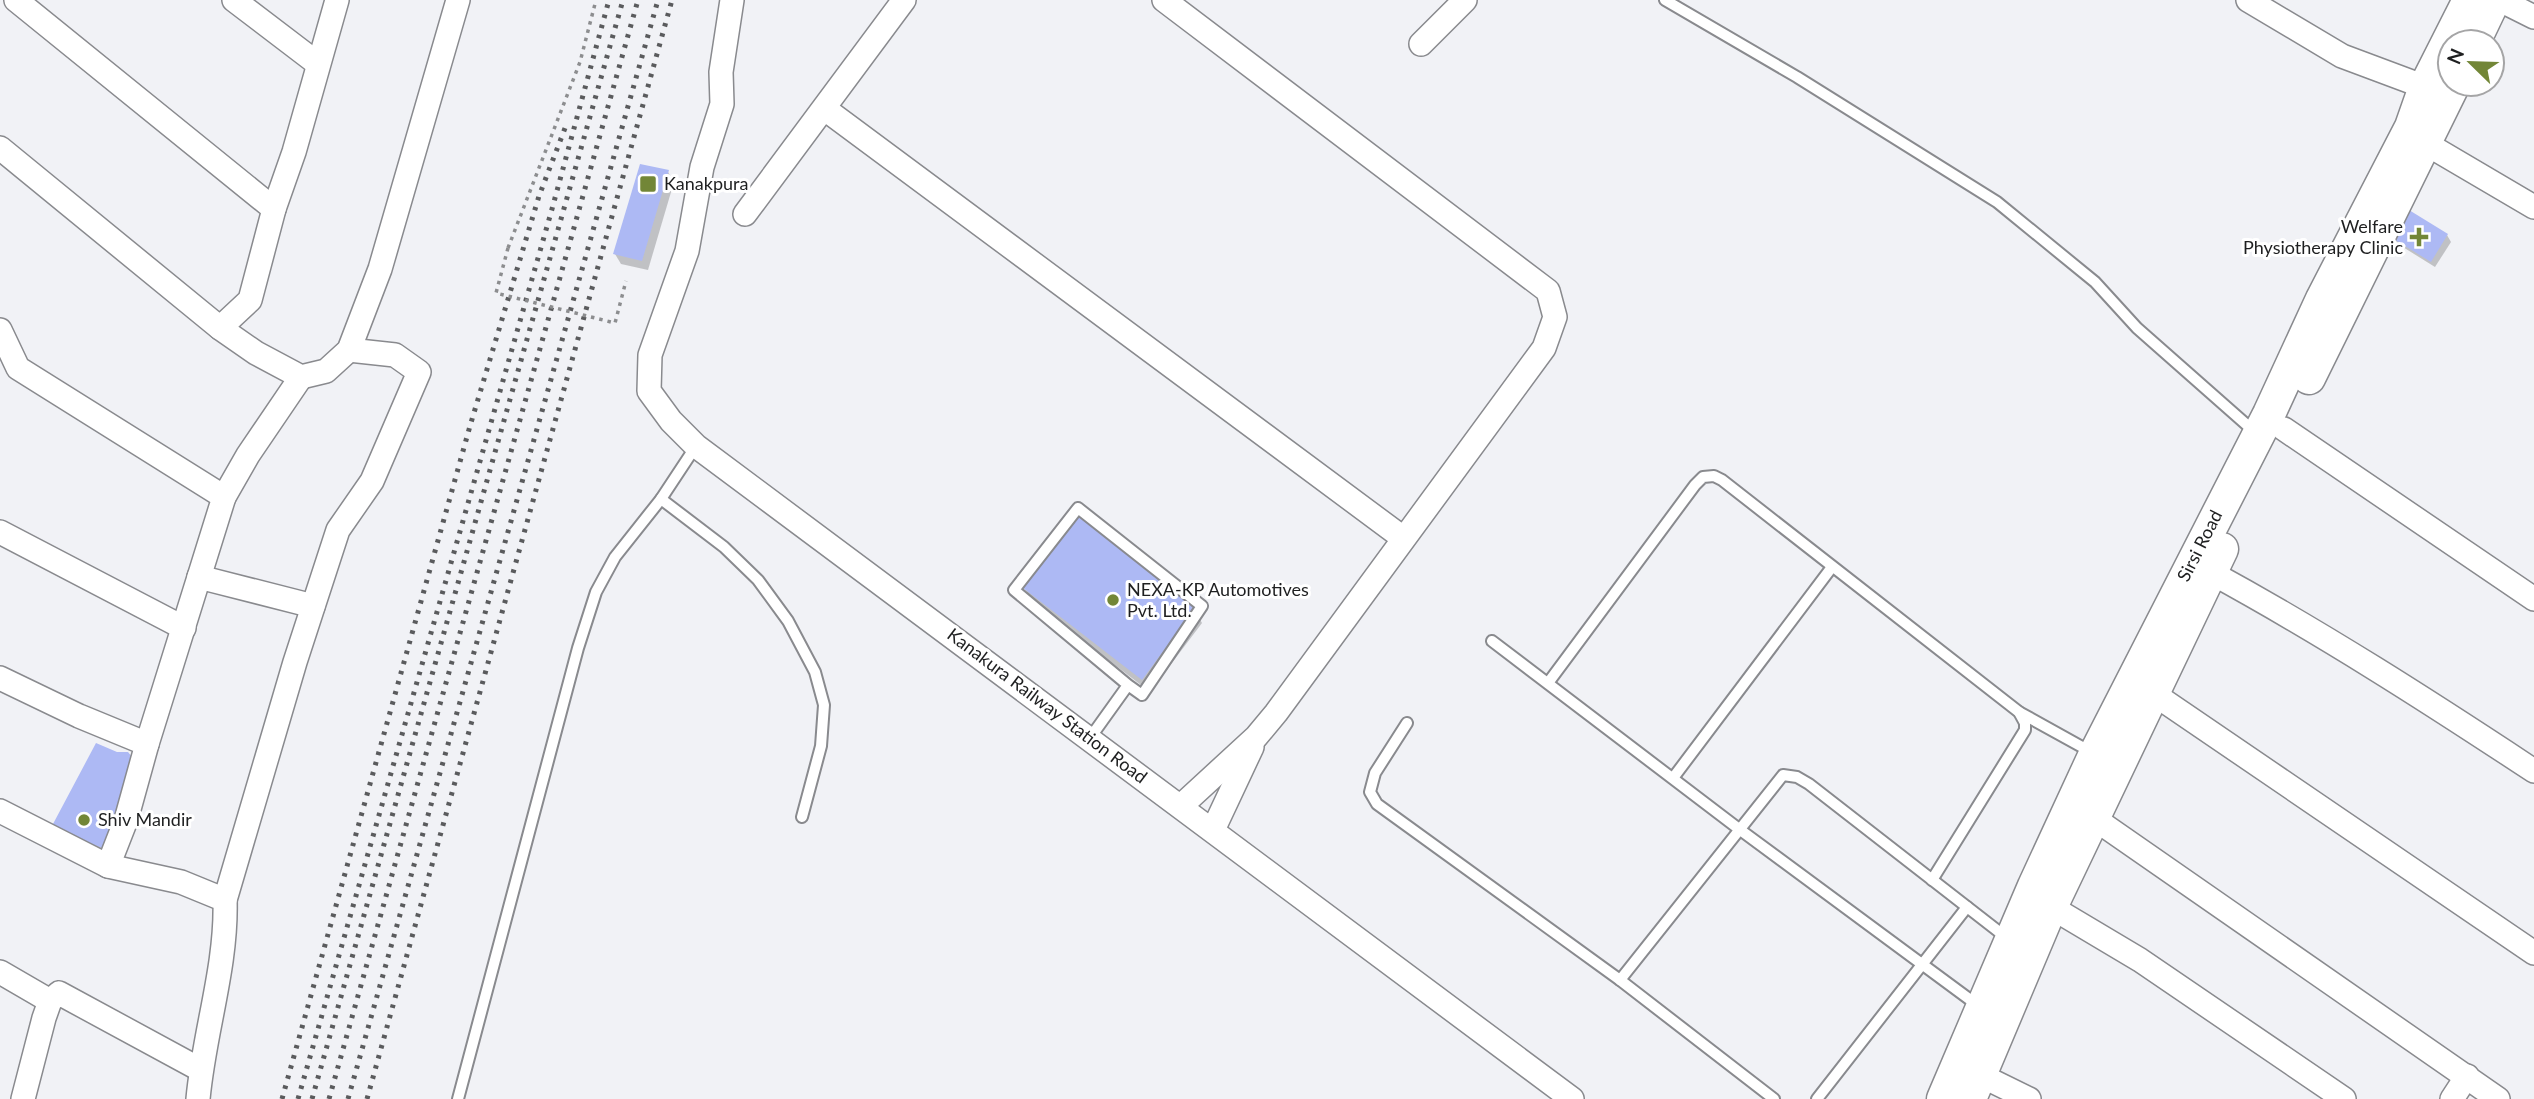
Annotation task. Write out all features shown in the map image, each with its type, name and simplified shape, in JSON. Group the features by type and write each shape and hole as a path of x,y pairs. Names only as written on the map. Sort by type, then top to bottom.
{"main road":[{"name":"Sirsi Road","path":"2459,28 2469,0"},
{"path":"2481,28 2494,0"},
{"name":"Sirsi Road","path":"1943,1099 2012,941 2083,813 2154,694 2271,432 2322,299 2411,127 2436,90"},
{"name":"Sirsi Road","path":"1975,1087 2052,907 2083,813 2095,754 2425,143 2436,97"}],"street":[{"path":"16,0 274,209"},
{"path":"234,0 318,64"},
{"path":"220,328 250,300 274,209 337,0"},
{"path":"0,148 220,328 256,353 300,377 326,371 349,350 380,269 458,0"},
{"name":"Kanakura Railway Station Road","path":"732,0 721,72 722,103 702,167 687,251 650,355 649,391 671,421 696,446 1572,1099"},
{"path":"745,214 904,0"},
{"path":"1164,0 1548,291 1555,317 1544,348 1312,664 1256,737 1181,806"},
{"path":"1421,44 1465,0"},
{"path":"2500,0 2534,17"},
{"path":"2251,1 2342,56 2436,84"},
{"path":"825,109 1403,538"},
{"path":"2425,143 2534,207"},
{"path":"0,330 9,363 224,497"},
{"path":"198,1099 226,930 225,900 313,606 338,530 372,481 419,373 395,355 349,350"},
{"path":"108,866 126,820 224,497 300,377"},
{"path":"2271,432 2534,600"},
{"path":"0,532 184,628"},
{"path":"2210,572 2281,611 2448,714 2534,771"},
{"path":"199,577 313,606"},
{"path":"0,678 79,716 147,744"},
{"path":"2154,694 2534,953"},
{"path":"1213,830 1256,737"},
{"path":"0,811 108,866 181,882 225,900"},
{"path":"2083,813 2498,1099"},
{"path":"2052,907 2140,960 2344,1099"},
{"path":"0,972 50,1001"},
{"path":"23,1099 50,1001 59,993 201,1070"},
{"path":"2452,1099 2467,1076"},
{"path":"1975,1087 2029,1099"}],"lane":[{"path":"1665,0 1797,77 1997,202 2095,282 2137,328 2271,432"},
{"path":"458,1099 578,648 596,592 615,557 662,499 696,446"},
{"path":"1549,683 1703,477 1714,476 2019,712 2095,754"},
{"path":"662,499 724,547 758,580 788,621 815,672 824,705 821,746 802,817"},
{"path":"1078,508 1202,606 1142,695 1128,685 1014,590 1078,508"},
{"path":"1672,778 1832,567"},
{"path":"1492,641 1982,1009"},
{"path":"1090,738 1128,685"},
{"path":"1932,880 2025,730 2025,723 2019,712"},
{"path":"1407,723 1375,773 1370,792 1377,804 1620,980 1774,1099"},
{"path":"1620,980 1783,775 1797,776 2012,941"},
{"path":"1817,1099 1967,907"}],"path":[{"path":"596,0 580,62 508,248 496,293 615,323 626,281"}],"building":[{"path":"640,164 669,170 642,261 613,254"},
{"path":"2409,210 2448,234 2431,262 2392,238"},
{"name":"NEXA-KP Automotives Pvt. Ltd.","path":"1079,512 1195,608 1142,680 1023,588"},
{"path":"96,743 117,752 128,752 132,757 105,849 71,836 53,824"}],"railway":[{"path":"298,1099 609,0"},
{"path":"312,1099 623,0"},
{"path":"329,1099 638,0"},
{"path":"348,1099 658,0"},
{"path":"367,1099 672,0"},
{"path":"282,1099 470,426 539,196 567,123"}],"place":[{"name":"Kanakpura","path":"648,184"},
{"name":"Welfare Physiotherapy Clinic","path":"2419,237"},
{"name":"NEXA-KP Automotives Pvt. Ltd.","path":"1113,600"},
{"name":"Shiv Mandir","path":"84,820"}]}
